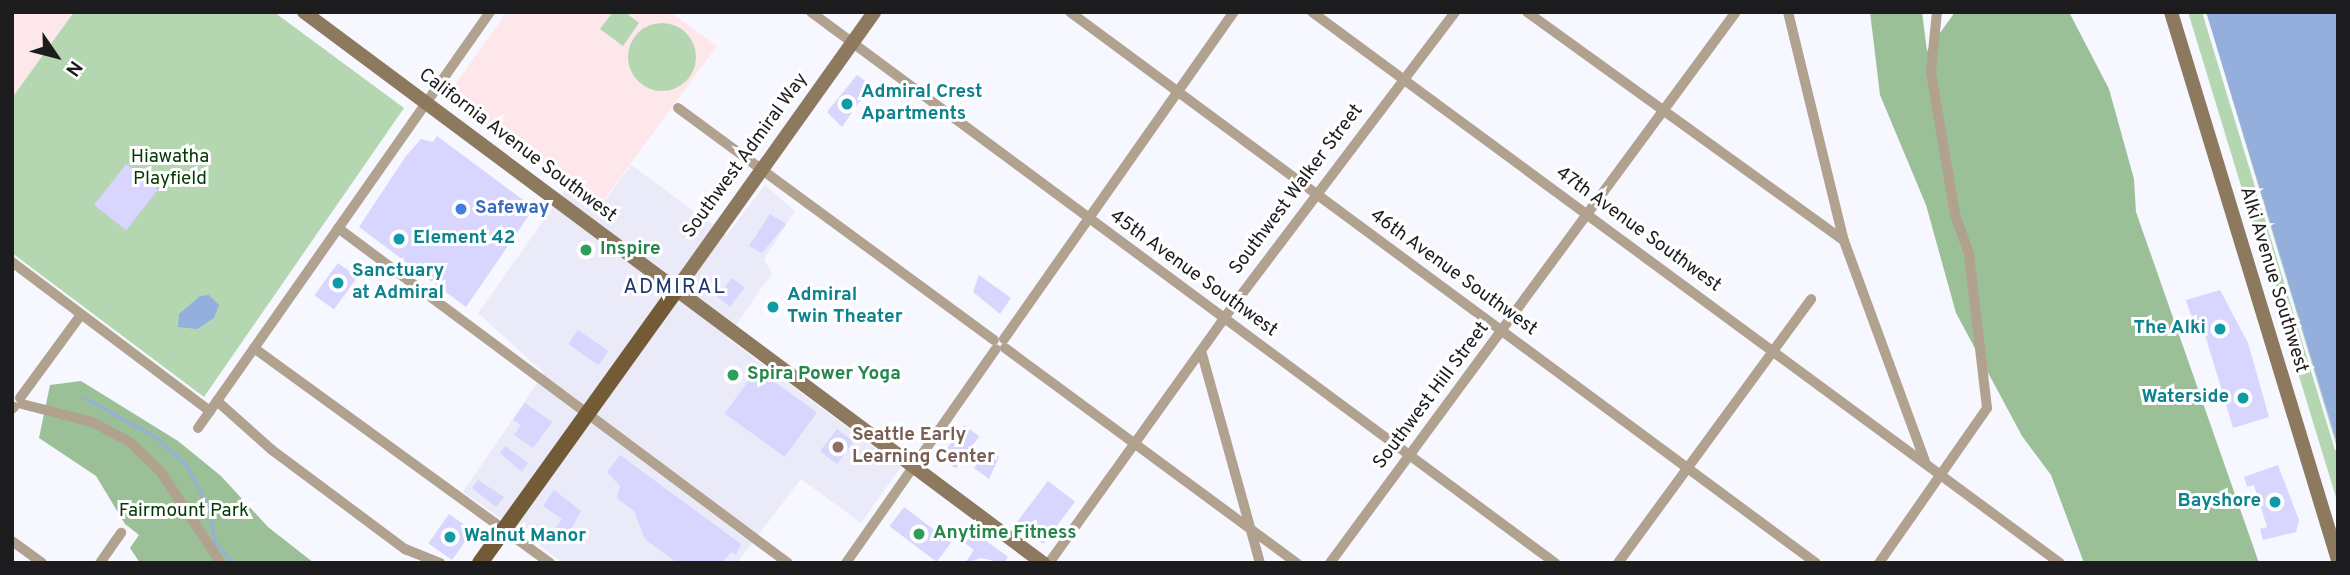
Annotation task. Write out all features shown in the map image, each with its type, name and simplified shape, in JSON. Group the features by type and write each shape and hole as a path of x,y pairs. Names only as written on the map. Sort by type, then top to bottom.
{"main road":[{"name":"California Avenue Southwest","path":"304,12 1043,563"},
{"name":"Southwest Admiral Way","path":"481,563 874,12"},
{"name":"Alki Avenue Southwest","path":"2171,12 2338,560"}],"street":[{"path":"198,428 490,12"},
{"name":"45th Avenue Southwest","path":"811,12 1555,563"},
{"name":"46th Avenue Southwest","path":"1070,12 1816,563"},
{"path":"846,563 1234,12"},
{"name":"47th Avenue Southwest","path":"1312,12 2060,563"},
{"name":"Southwest Walker Street","path":"1049,563 1316,194 1455,12"},
{"path":"1527,12 1844,242"},
{"name":"Southwest Hill Street","path":"1330,563 1736,12"},
{"path":"1788,12 1844,242 1925,461"},
{"path":"1879,563 1985,415 1988,397 1969,254 1955,214 1931,72 1937,12"},
{"path":"678,108 1297,563"},
{"path":"338,228 788,563"},
{"path":"12,262 80,316 210,411"},
{"path":"1618,563 1811,299"},
{"path":"80,316 15,404 93,422 130,442 160,471 222,563"},
{"path":"254,348 550,563"},
{"path":"1202,354 1260,563"},
{"path":"217,401 272,450 405,549 440,563"},
{"path":"100,563 121,533"},
{"path":"12,541 41,563"}],"shaded area":[{"path":"12,12 74,12 12,98"},
{"path":"507,12 670,12 717,46 598,208 446,97"},
{"path":"631,165 727,235 765,185 795,211 764,259 772,273 727,338 901,467 861,523 801,479 737,563 564,563 463,492 544,373 478,313 566,189 597,211"}],"green space":[{"name":"Hiawatha Playfield","path":"74,12 274,12 404,108 204,397 12,253 12,98"},
{"path":"613,12 625,12 639,23 623,46 600,29"},
{"path":"1870,12 1922,12 1927,51 1955,12 2069,12 2109,89 2134,179 2136,212 2259,563 2084,563 2051,475 2022,436 1956,313 1926,205 1880,95"},
{"path":"2188,12 2206,12 2338,447 2338,504"},
{"path":"662,23 675,26 686,33 693,44 696,57 693,70 686,81 675,88 662,91 649,88 638,81 631,70 628,57 631,44 638,33 649,26"},
{"name":"Fairmount Park","path":"81,381 178,441 221,476 268,527 314,563 140,563 130,548 139,535 125,524 96,476 39,438 50,385"}],"water":[{"path":"2206,12 2338,12 2338,447"},
{"path":"209,295 219,305 214,318 197,329 178,327 179,314 200,296"}],"pier":[{"path":"2202,12 2206,12 2338,451 2335,450"}],"building":[{"name":"Admiral Crest Apartments","path":"857,75 871,85 842,127 827,112"},
{"name":"Safeway","path":"437,136 534,208 466,307 359,227 406,156 421,139 433,142"},
{"path":"126,164 158,189 126,230 94,205"},
{"path":"770,214 786,224 762,253 749,246"},
{"name":"Sanctuary at Admiral","path":"338,263 357,277 334,309 314,295"},
{"path":"979,275 1011,298 1000,314 973,292"},
{"path":"732,278 745,288 730,307 717,297"},
{"path":"2220,290 2248,343 2269,417 2233,428 2206,338 2200,323 2194,325 2186,300"},
{"path":"578,330 608,351 599,365 568,344"},
{"path":"757,369 817,412 785,457 725,413"},
{"path":"525,403 552,422 533,448 514,435 521,425 513,420"},
{"path":"964,425 979,436 956,469 940,457"},
{"name":"Seattle Early Learning Center","path":"837,429 854,442 837,464 820,451"},
{"path":"505,446 528,463 522,472 500,453"},
{"path":"988,449 999,457 989,479 974,468"},
{"path":"620,455 741,544 736,555 731,552 722,563 677,563 645,539 634,511 617,498 620,486 607,472"},
{"name":"Bayshore","path":"2278,465 2299,520 2296,532 2263,540 2260,529 2267,527 2254,485 2247,487 2244,477"},
{"path":"478,480 504,497 496,507 472,488"},
{"path":"1048,481 1075,501 1043,544 1016,523"},
{"path":"554,490 581,511 563,543 551,534 562,519 543,506"},
{"name":"Anytime Fitness","path":"904,507 951,543 937,562 890,526"},
{"name":"Walnut Manor","path":"449,514 473,531 452,560 428,543"},
{"path":"974,532 1008,557 1004,563 981,558 965,563 974,550 965,543"}],"waterway":[{"path":"85,398 153,435 186,464 209,508 215,541 233,563"}],"place":[{"name":"Admiral Crest Apartments","path":"847,104"},
{"name":"Safeway","path":"461,209"},
{"name":"Element 42","path":"399,239"},
{"name":"Inspire","path":"586,250"},
{"name":"Sanctuary at Admiral","path":"338,283"},
{"name":"Admiral Twin Theater","path":"773,307"},
{"name":"The Alki","path":"2220,329"},
{"name":"Spira Power Yoga","path":"733,375"},
{"name":"Waterside","path":"2243,398"},
{"name":"Seattle Early Learning Center","path":"838,447"},
{"name":"Bayshore","path":"2275,502"},
{"name":"Anytime Fitness","path":"919,534"},
{"name":"Walnut Manor","path":"450,537"}],"district":[{"name":"ADMIRAL","path":"675,288"}]}
